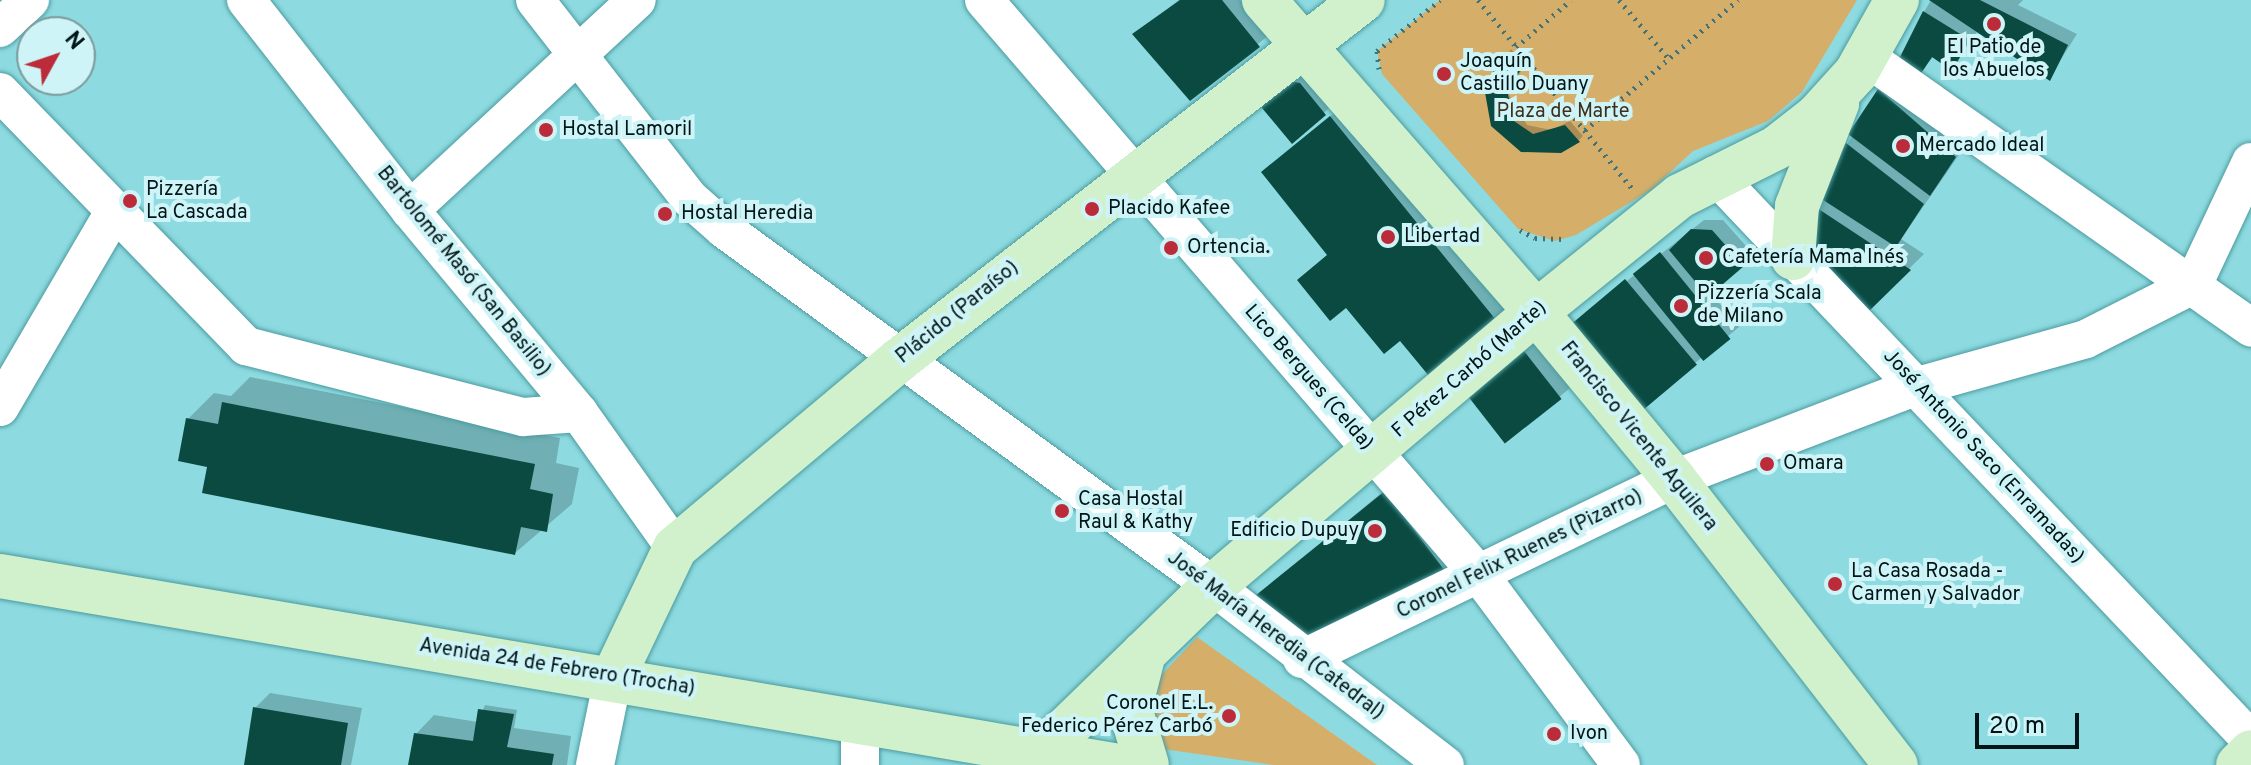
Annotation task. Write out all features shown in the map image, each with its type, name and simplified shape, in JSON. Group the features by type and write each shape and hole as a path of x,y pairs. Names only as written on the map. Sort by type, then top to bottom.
{"main road":[{"name":"Francisco Vicente Aguilera","path":"1264,0 1536,312 1674,479 1896,765"},
{"name":"Plácido (Paraíso)","path":"613,678 675,548 899,360 1131,175 1363,0"},
{"name":"F Pérez Carbó (Marte)","path":"1042,752 1213,586 1375,453 1536,312 1680,196 1715,175 1791,138 1855,71 1897,0"},
{"path":"1793,258 1791,233 1805,181 1855,71"},
{"name":"Avenida 24 de Febrero (Trocha)","path":"0,576 1113,765"},
{"path":"1144,653 1130,708 1147,765"},
{"path":"2238,765 2251,752"}],"street":[{"path":"0,28 30,0"},
{"name":"Bartolomé Masó (San Basilio)","path":"246,0 410,210 579,413 675,548"},
{"name":"José María Heredia (Catedral)","path":"535,0 689,198 899,360 1213,586 1302,659 1445,765"},
{"path":"410,210 579,57 637,0"},
{"name":"Lico Bergues (Celda)","path":"984,0 1131,175 1481,577 1621,765"},
{"path":"1855,71 2193,285 2251,328"},
{"path":"0,92 246,346 523,417 579,413"},
{"path":"2193,285 2251,162"},
{"name":"José Antonio Saco (Enramadas)","path":"1715,175 1918,386 2003,483 2251,740"},
{"path":"0,407 114,212"},
{"name":"Coronel Felix Ruenes (Pizarro)","path":"1302,659 1481,577 1674,479 1918,386 2086,339 2193,285"},
{"path":"595,765 613,678"},
{"path":"860,721 860,765"}],"path":[{"path":"1382,74 1377,51 1440,0"},
{"path":"1478,0 1639,197"},
{"path":"1516,47 1571,0"},
{"path":"1619,0 1669,59"},
{"path":"1585,130 1738,0"},
{"path":"1508,218 1535,238 1555,241 1576,235"}],"green space":[{"name":"Plaza de Marte","path":"1440,0 1857,0 1802,92 1768,121 1693,151 1651,190 1576,235 1555,241 1518,229 1382,74 1377,51"},
{"path":"1197,637 1377,765 1274,765 1149,747 1157,680"}],"building":[{"path":"1180,0 1222,0 1260,47 1190,101 1132,34"},
{"name":"El Patio de los Abuelos","path":"1929,0 1980,0 2068,45 2050,81"},
{"path":"1923,11 1970,40 1952,71 1932,57 1918,78 1896,65"},
{"path":"1505,52 1520,71 1507,90 1514,121 1533,134 1565,125 1580,142 1561,153 1521,152 1491,126 1484,87"},
{"path":"1285,80 1300,83 1326,115 1292,144 1257,102"},
{"name":"Mercado Ideal","path":"1878,89 1956,157 1930,196 1848,134"},
{"path":"1330,116 1496,320 1429,376 1400,341 1384,354 1346,308 1330,321 1297,280 1327,255 1261,172"},
{"path":"1846,143 1924,204 1896,247 1817,196"},
{"path":"1814,206 1911,270 1863,317 1799,245"},
{"name":"Cafetería Mama Inés","path":"1691,229 1712,230 1744,266 1708,297 1669,250"},
{"name":"Pizzería Scala de Milano","path":"1660,252 1730,339 1703,361 1633,274"},
{"path":"1625,279 1697,365 1640,413 1568,327"},
{"path":"1524,351 1562,399 1505,443 1467,395"},
{"path":"222,402 535,464 530,489 553,494 547,532 521,527 515,555 202,493 207,467 178,461 186,418 218,424"},
{"name":"Edificio Dupuy","path":"1385,491 1445,571 1309,647 1250,600"},
{"path":"253,707 348,723 341,765 244,765"},
{"path":"478,709 514,714 507,747 554,754 552,765 408,765 414,733 473,741"}],"place":[{"name":"El Patio de los Abuelos","path":"1994,24"},
{"name":"Joaquín Castillo Duany","path":"1444,74"},
{"name":"Hostal Lamoril","path":"546,130"},
{"name":"Mercado Ideal","path":"1903,146"},
{"name":"Pizzería La Cascada","path":"130,201"},
{"name":"Placido Kafee","path":"1092,209"},
{"name":"Hostal Heredia","path":"665,214"},
{"name":"Libertad","path":"1388,237"},
{"name":"Ortencia.","path":"1171,248"},
{"name":"Cafetería Mama Inés","path":"1706,258"},
{"name":"Pizzería Scala de Milano","path":"1681,306"},
{"name":"Omara","path":"1767,464"},
{"name":"Casa Hostal Raul & Kathy","path":"1062,511"},
{"name":"Edificio Dupuy","path":"1375,531"},
{"name":"La Casa Rosada - Carmen y Salvador","path":"1835,584"},
{"name":"Coronel E.L. Federico Pérez Carbó","path":"1229,716"},
{"name":"Ivon","path":"1554,734"}]}
